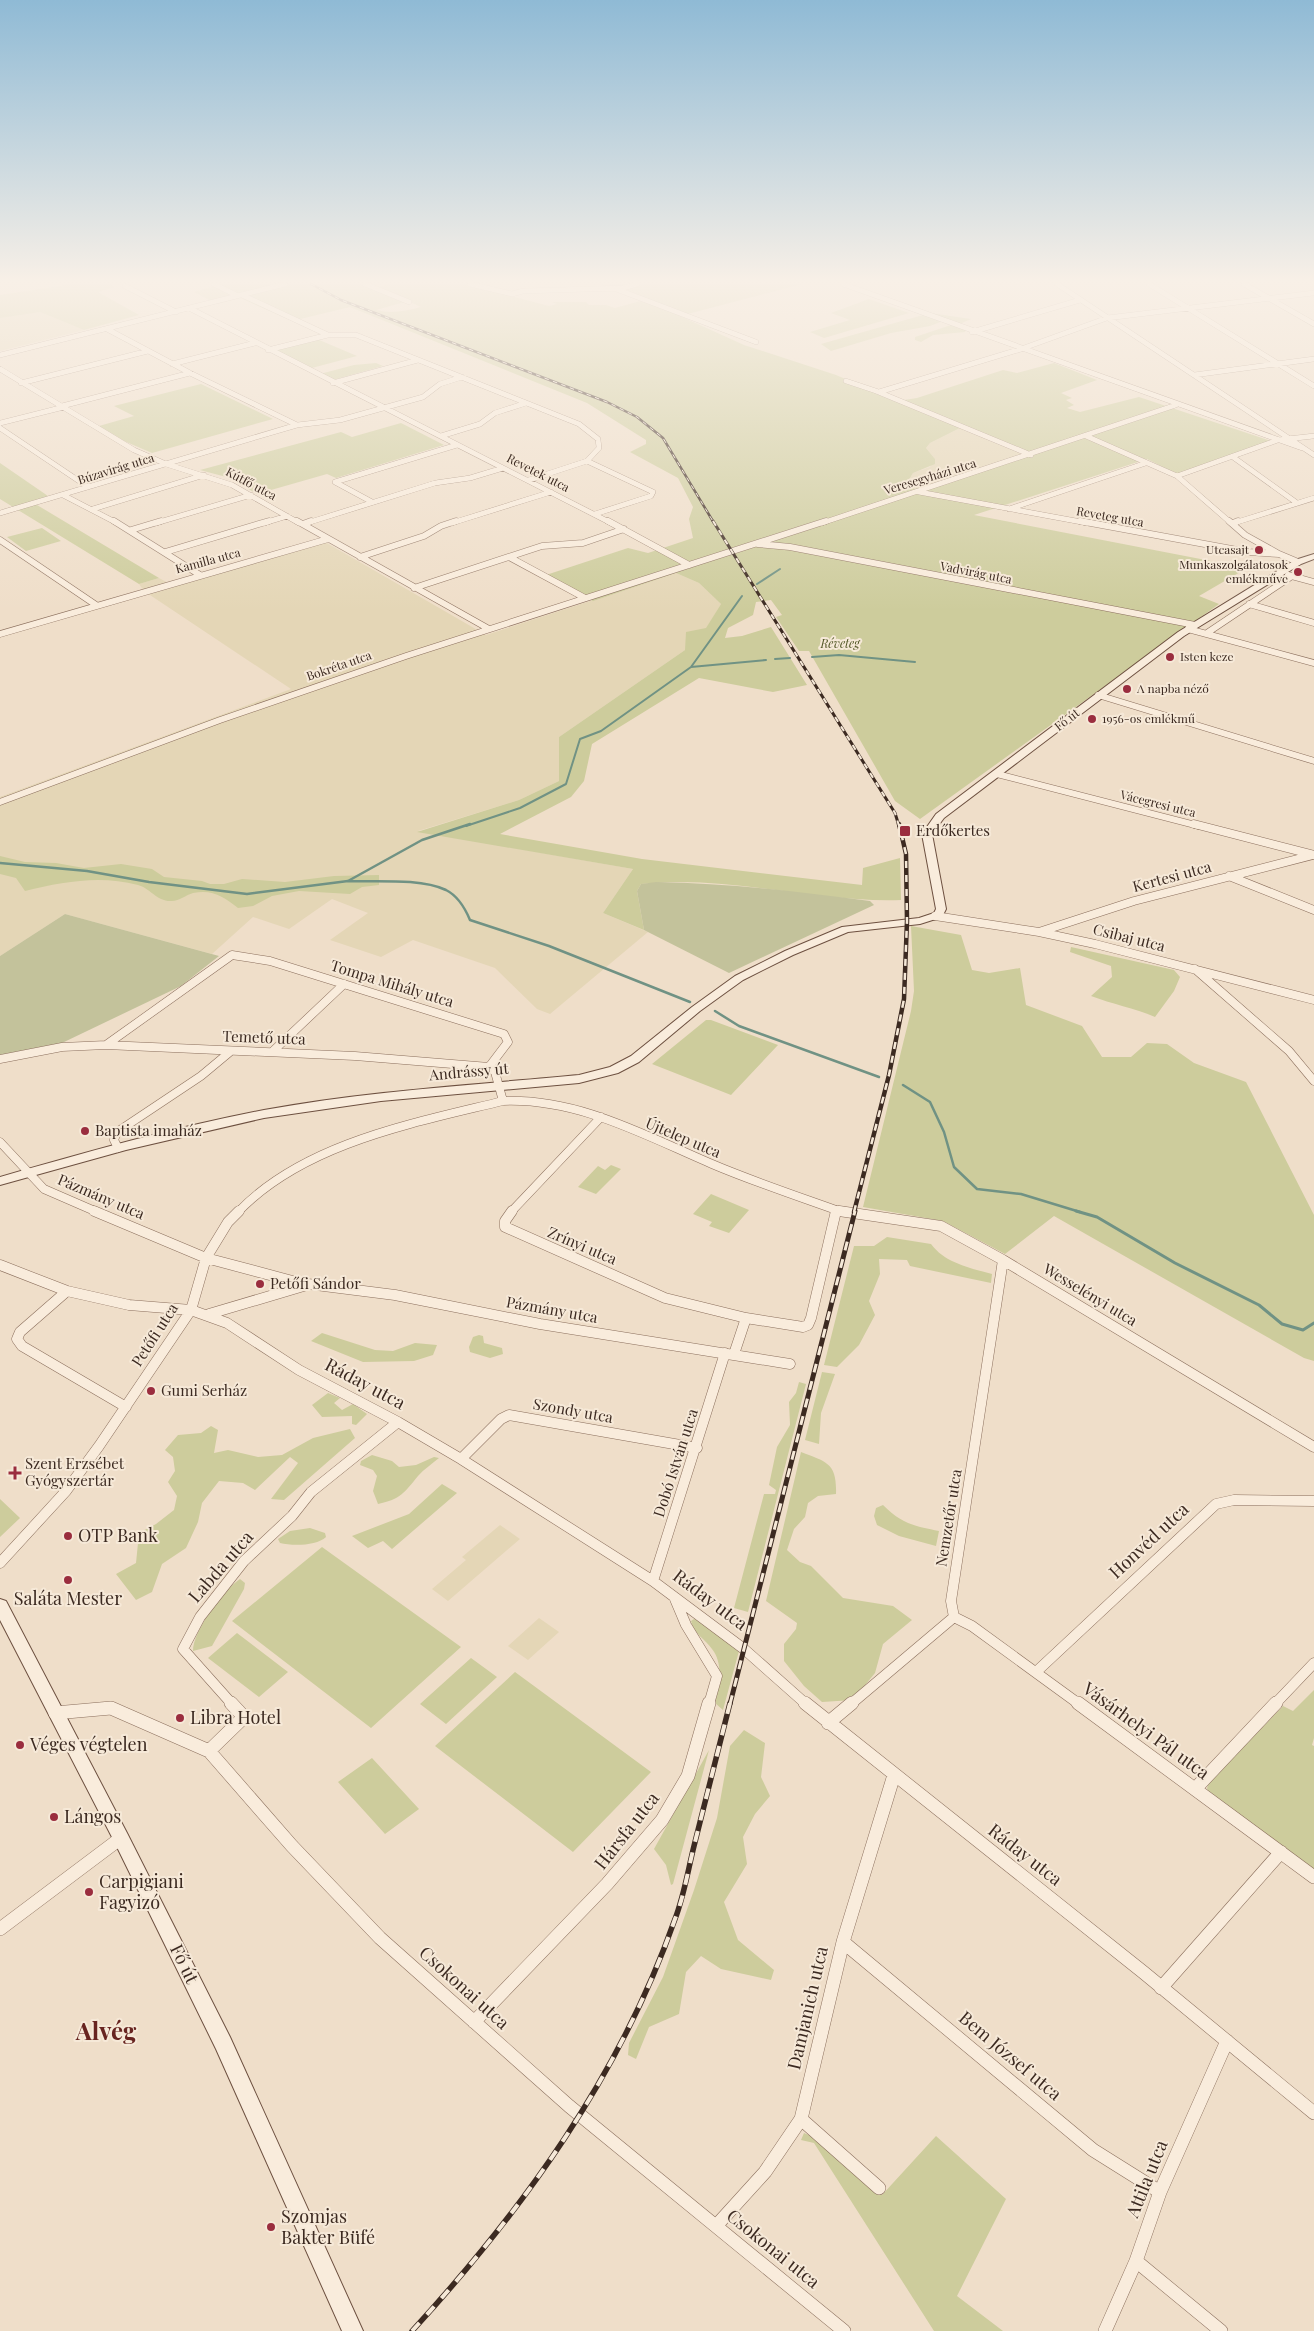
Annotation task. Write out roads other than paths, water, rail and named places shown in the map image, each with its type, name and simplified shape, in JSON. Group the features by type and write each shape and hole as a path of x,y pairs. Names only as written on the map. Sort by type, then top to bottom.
{"main road":[{"name":"Fő út","path":"935,916 941,909 927,830 948,810 1098,695 1191,627 1298,562 1314,556"},
{"name":"Andrássy út","path":"0,1181 118,1148 264,1114 381,1097 579,1079 614,1070 635,1059 696,1008 754,971 846,929 920,921 935,916"},
{"name":"Fő út","path":"0,1604 121,1838 223,2043 353,2331"}],"street":[{"name":"Kútfő utca","path":"38,393 107,435 166,464 232,485 489,629"},
{"path":"0,423 116,393"},
{"path":"231,393 297,425"},
{"name":"Revetek utca","path":"353,393 529,480 689,565"},
{"path":"382,408 423,396 428,393"},
{"path":"501,393 579,424 591,431 598,439 599,448 587,461 529,480"},
{"path":"881,393 1031,455"},
{"path":"1142,393 1302,448"},
{"path":"1221,393 1314,455"},
{"path":"441,436 480,424 495,413 526,403"},
{"name":"Veresegyházi utca","path":"689,565 1031,455 1176,405"},
{"name":"Búzavirág utca","path":"0,514 297,425 340,420 382,408"},
{"path":"0,428 88,488"},
{"path":"1086,436 1177,476 1245,535 1279,554"},
{"path":"1177,476 1278,440 1314,436"},
{"path":"372,502 335,482 458,445"},
{"path":"1233,457 1297,503"},
{"path":"587,461 653,492 651,496 595,514"},
{"path":"1008,509 1146,463"},
{"path":"303,524 435,483 470,478 503,468"},
{"path":"93,510 204,475"},
{"name":"Reveteg utca","path":"917,491 1248,552 1279,554 1298,562"},
{"path":"360,557 424,536 442,526 551,492"},
{"path":"63,495 131,530 200,575"},
{"path":"131,530 251,495"},
{"path":"1233,523 1314,498"},
{"path":"165,552 287,516"},
{"path":"414,588 542,546 583,543 624,529"},
{"name":"Kamilla utca","path":"0,634 328,539"},
{"path":"0,540 96,605"},
{"name":"Vadvirág utca","path":"753,544 790,547 1191,627 1207,634 1314,664"},
{"path":"509,557 585,598"},
{"name":"Bokréta utca","path":"0,802 275,700 689,565"},
{"path":"1279,574 1314,582"},
{"path":"1207,634 1292,576"},
{"path":"1249,604 1314,623"},
{"path":"1098,695 1314,761"},
{"name":"Vácegresi utca","path":"997,774 1314,855"},
{"name":"Kertesi utca","path":"1039,932 1134,901 1314,855"},
{"path":"1229,876 1314,910"},
{"name":"Csibaj utca","path":"935,916 1039,932 1195,969 1314,1000"},
{"name":"Tompa Mihály utca","path":"106,1045 232,955 270,961 504,1034 508,1042 489,1067"},
{"path":"1195,969 1210,985 1289,1051 1314,1081"},
{"path":"272,1052 344,984"},
{"name":"Temető utca","path":"0,1060 62,1047 106,1045 429,1061 489,1067"},
{"path":"118,1148 114,1140 117,1132 201,1076 230,1051"},
{"path":"489,1067 495,1072 503,1102"},
{"name":"Petőfi utca","path":"0,1563 66,1491 126,1407 191,1310 206,1258 228,1222 251,1198 285,1175 339,1148 379,1132 518,1100"},
{"name":"Újtelep utca","path":"518,1100 557,1104 602,1117 732,1172 836,1210"},
{"name":"Zrínyi utca","path":"602,1117 508,1215 505,1227 665,1298 746,1318 803,1327 808,1325 811,1318 836,1210"},
{"name":"Pázmány utca","path":"0,1142 44,1189 206,1258 310,1284 395,1295 540,1324 790,1364"},
{"name":"Wesselényi utca","path":"836,1210 941,1226 1003,1260 1314,1447"},
{"name":"Nemzetőr utca","path":"954,1617 951,1601 1003,1260"},
{"name":"Ráday utca","path":"0,1265 67,1291 129,1305 191,1310 209,1314 299,1370 398,1422 461,1459 653,1581 744,1649 828,1723 1227,2041 1314,2114"},
{"path":"209,1314 310,1284"},
{"path":"67,1291 20,1332 18,1339 22,1346 126,1407"},
{"name":"Dobó István utca","path":"653,1581 729,1354 746,1318"},
{"name":"Szondy utca","path":"461,1459 501,1419 509,1415 697,1448"},
{"name":"Labda utca","path":"209,1751 244,1717 183,1649 200,1617 244,1561 292,1516 300,1504 398,1422"},
{"name":"Honvéd utca","path":"1036,1672 1216,1504 1234,1500 1314,1501"},
{"name":"Hársfa utca","path":"474,2022 608,1884 662,1820 688,1776 718,1676 686,1626 675,1597"},
{"path":"828,1723 954,1617"},
{"name":"Vásárhelyi Pál utca","path":"954,1617 972,1626 1036,1672 1314,1877"},
{"path":"1195,1788 1314,1663"},
{"name":"Csokonai utca","path":"55,1713 111,1708 209,1751 292,1846 380,1938 569,2106 844,2331"},
{"name":"Damjanich utca","path":"716,2226 765,2172 801,2119 843,1942 894,1775"},
{"path":"0,1929 121,1838"},
{"path":"1161,1988 1281,1852"},
{"name":"Bem József utca","path":"843,1942 1093,2150 1160,2192"},
{"name":"Attila utca","path":"1105,2331 1136,2261 1160,2192 1227,2041"},
{"path":"801,2119 879,2188"},
{"path":"1136,2261 1221,2331"}],"waterway":[{"path":"757,584 780,569"},
{"path":"691,667 742,596"},
{"path":"812,657 839,655 915,662"},
{"path":"775,659 790,658"},
{"path":"691,667 766,660"},
{"path":"466,826 520,808 566,784 580,739 601,731 691,667"},
{"path":"348,881 422,840 470,824"},
{"path":"0,863 87,871 149,882 247,894 348,881"},
{"path":"348,881 411,882 435,886 446,890 458,899 470,920 549,946 690,1002"},
{"path":"715,1011 739,1026 879,1077"},
{"path":"903,1085 930,1102 944,1132 954,1167 977,1189 1021,1194 1080,1212"},
{"path":"1076,1211 1097,1217 1175,1263 1259,1305 1282,1324 1303,1330 1314,1323"}],"railway":[{"path":"583,393 637,417 663,438 714,523"},
{"path":"713,521 895,813 899,826"},
{"path":"854,1212 889,1075 904,999 907,921 906,854 899,824"},
{"path":"730,1704 855,1211"},
{"path":"412,2331 492,2238 529,2189 597,2086 626,2033 652,1977 678,1910 730,1703"}],"place":[{"name":"Utcasajt","path":"1259,550"},
{"name":"Munkaszolgálatosok emlékműve","path":"1298,572"},
{"name":"Isten keze","path":"1170,657"},
{"name":"A napba néző","path":"1127,689"},
{"name":"1956-os emlékmű","path":"1092,719"},
{"name":"Erdőkertes","path":"905,831"},
{"name":"Baptista imaház","path":"85,1131"},
{"name":"Petőfi Sándor","path":"260,1284"},
{"name":"Gumi Serház","path":"151,1391"},
{"name":"Szent Erzsébet Gyógyszertár","path":"15,1473"},
{"name":"OTP Bank","path":"68,1536"},
{"name":"Saláta Mester","path":"68,1580"},
{"name":"Libra Hotel","path":"180,1718"},
{"name":"Véges végtelen","path":"20,1745"},
{"name":"Lángos","path":"54,1817"},
{"name":"Carpigiani Fagyizó","path":"89,1892"},
{"name":"Szomjas Bakter Büfé","path":"271,2227"}],"district":[{"name":"Alvég","path":"106,2032"}],"park label":[{"name":"Réveteg","path":"840,644"}]}
